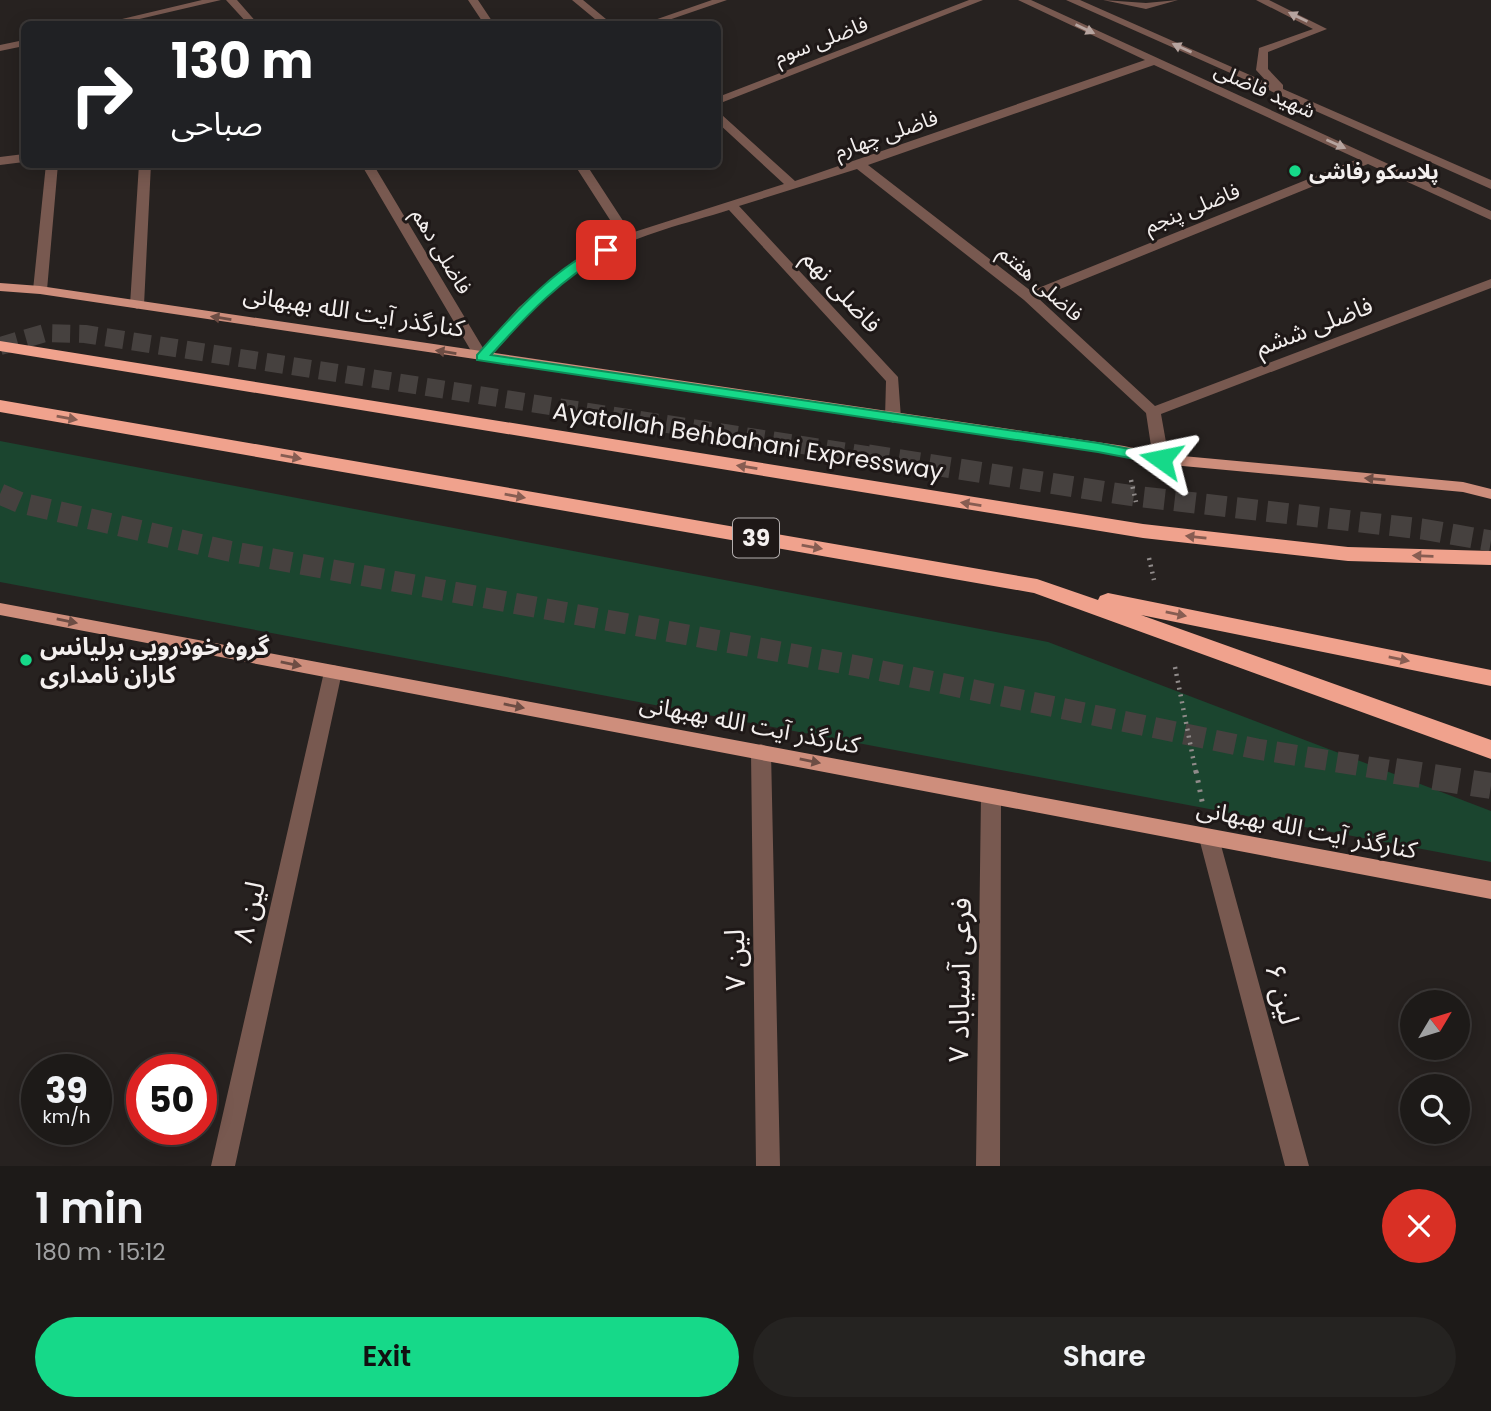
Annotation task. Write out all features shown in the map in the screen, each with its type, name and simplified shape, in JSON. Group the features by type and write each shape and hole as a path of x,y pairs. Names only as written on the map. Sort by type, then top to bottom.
{"highway":[{"name":"Ayatollah Behbahani Expressway","path":"0,346 1143,531 1348,554 1491,558"},
{"name":"39","path":"0,406 1037,586 1491,678"},
{"name":"39","path":"1037,586 1491,750"}],"main road":[{"name":"کنارگذر آیت الله بهبهانی","path":"0,287 137,304 1161,459 1463,487 1491,494"},
{"name":"کنارگذر آیت الله بهبهانی","path":"0,609 1491,890"}],"street":[{"path":"163,0 186,7"},
{"path":"120,21 216,0"},
{"path":"231,0 250,21"},
{"path":"473,0 487,21"},
{"path":"577,0 603,21"},
{"path":"657,21 722,0"},
{"name":"فاضلی سوم","path":"721,100 978,0"},
{"name":"شهید فاضلی","path":"1023,0 1491,216"},
{"name":"شهید فاضلی","path":"1071,0 1491,186"},
{"path":"1108,0 1146,6 1173,0"},
{"path":"1261,0 1322,29 1263,50 1262,70 1286,94"},
{"path":"0,48 21,44"},
{"name":"فاضلی چهارم","path":"481,358 524,310 573,269 628,238 859,164 1154,61"},
{"path":"721,120 792,185"},
{"path":"0,161 21,158"},
{"name":"فاضلی پنجم","path":"1029,297 1370,159"},
{"name":"فاضلی هفتم","path":"859,164 1029,297 1153,412"},
{"path":"40,290 52,168"},
{"path":"137,304 145,168"},
{"name":"فاضلی دهم","path":"369,168 481,358"},
{"path":"583,168 628,238"},
{"name":"فاضلی نهم","path":"731,205 893,380 893,418"},
{"name":"فاضلی ششم","path":"1153,412 1491,283"},
{"path":"1153,412 1161,459"},
{"name":"لین ۸","path":"223,1166 333,672"},
{"name":"لین ۷","path":"761,752 768,1166"},
{"name":"۷ فرعی آسیاباد","path":"988,1166 991,796"},
{"name":"لین ۶","path":"1209,838 1297,1166"}],"green space":[{"path":"0,441 1048,642 1491,811 1491,862 0,582"}],"tunnel":[{"path":"0,346 45,333 85,334 880,457"},
{"path":"868,455 1134,496 1422,529 1491,541"},
{"path":"0,494 21,503 229,551 863,667 1257,749 1406,773"},
{"path":"1395,771 1491,786"}],"place":[{"name":"پلاسکو رفاشی","path":"1295,171"},
{"name":"گروه خودرویی برلیانس کاران نامداری","path":"26,660"}],"route":[{"path":"606,250 583,261 524,310 481,358 1161,459"}]}
